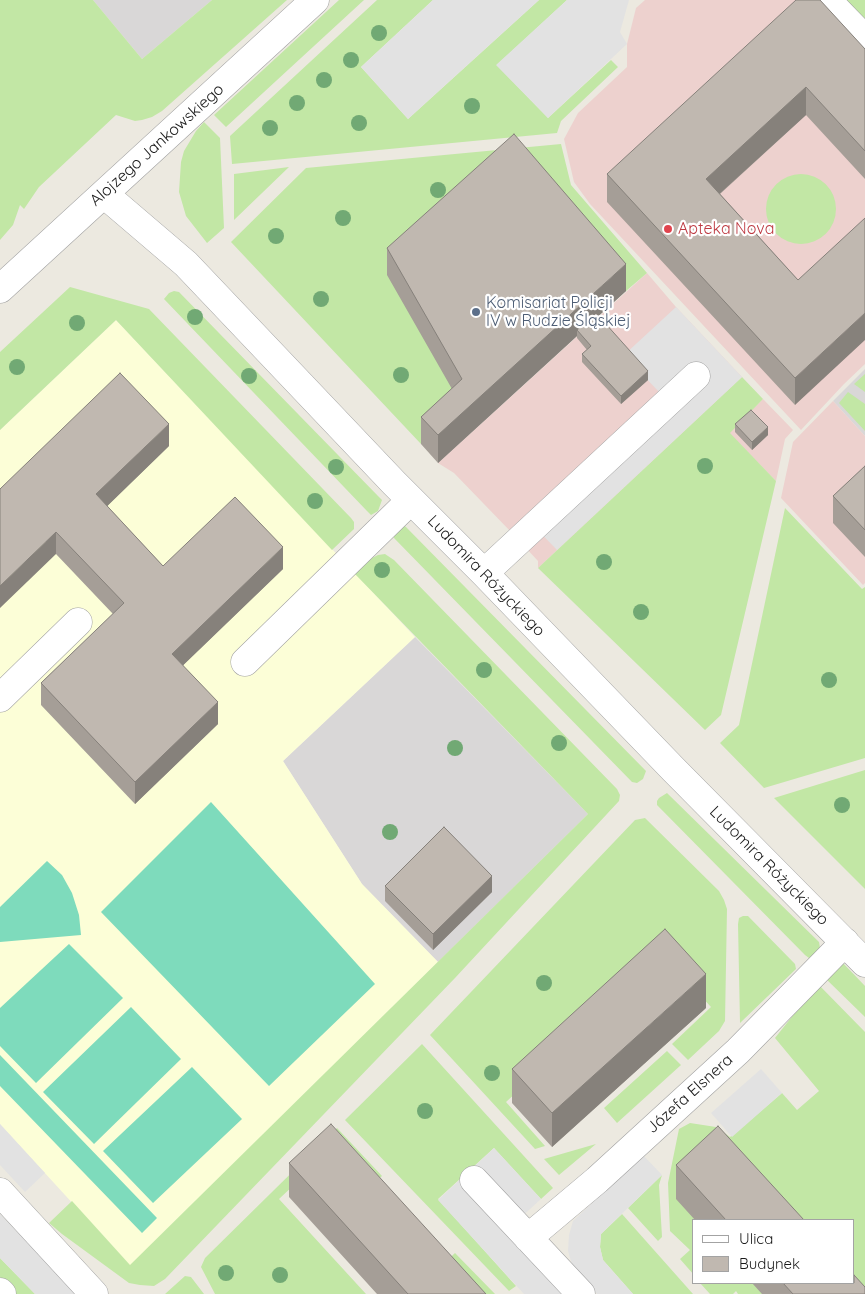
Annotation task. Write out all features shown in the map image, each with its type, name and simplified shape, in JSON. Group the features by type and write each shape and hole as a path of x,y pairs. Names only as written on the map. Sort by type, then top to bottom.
{"street":[{"name":"Alojzego Jankowskiego","path":"0,289 315,0"},
{"path":"827,0 865,40"},
{"name":"Ludomira Różyckiego","path":"104,194 186,264 411,500 865,963"},
{"path":"484,573 696,376"},
{"path":"245,662 411,500"},
{"path":"0,698 78,622"},
{"name":"Józefa Elsnera","path":"528,1238 597,1180 738,1051 845,942"},
{"path":"474,1180 581,1294"},
{"path":"0,1192 94,1294"}],"shaded area":[{"path":"93,0 212,0 142,59"},
{"path":"433,0 539,0 408,119 361,67"},
{"path":"567,0 629,0 620,32 627,44 548,118 496,65"},
{"path":"645,0 812,0 865,55 865,364 801,430 590,204 574,182 564,139 578,113 627,67 627,44 636,8"},
{"path":"647,273 676,307 742,377 538,568 538,561 512,533 454,473 438,463"},
{"path":"676,307 742,377 557,550 526,518 659,392 624,355"},
{"path":"116,320 415,637 283,761 362,884 438,962 130,1266 0,1124 0,430"},
{"path":"865,369 865,436 833,401"},
{"path":"763,399 793,430 785,439 776,481 729,433"},
{"path":"833,401 865,436 865,583 863,585 781,498 793,442"},
{"path":"415,637 588,814 438,962 362,884 283,761"},
{"path":"761,1069 782,1093 732,1137 711,1113"},
{"path":"0,1124 45,1173 25,1192 0,1165"},
{"path":"494,1148 541,1199 506,1231 562,1294 524,1294 438,1200"},
{"path":"643,1155 662,1175 601,1234 600,1247 603,1260 633,1294 597,1294 573,1268 568,1251 569,1235 573,1221"},
{"path":"0,1214 77,1294 35,1294 0,1258"}],"green space":[{"path":"0,0 93,0 142,59 212,0 287,0 162,111 152,117 135,121 116,115 39,187 24,209 20,205 13,225 0,240"},
{"path":"339,0 364,0 226,127 214,115"},
{"path":"377,0 433,0 361,67 408,119 539,0 567,0 497,65 548,118 611,60 618,67 561,121 557,133 232,164 230,136"},
{"path":"843,0 865,0 865,23"},
{"path":"204,122 220,138 224,228 207,243 186,216 179,192 181,162 184,151"},
{"path":"561,144 571,185 647,273 626,291 515,162 462,407 421,444 231,242 306,168"},
{"path":"289,167 234,220 234,174"},
{"path":"801,174 814,177 826,184 833,196 836,209 833,222 826,234 814,241 801,244 788,241 776,234 769,222 766,209 769,196 776,184 788,177"},
{"path":"70,287 149,309 351,518 354,522 354,529 332,550 116,320 0,430 0,352"},
{"path":"179,292 382,500 378,511 371,515 164,299 169,293"},
{"path":"865,374 865,392 854,384"},
{"path":"742,377 763,399 730,433 776,481 721,715 705,730 538,568"},
{"path":"848,392 865,404 865,431 839,403"},
{"path":"785,508 862,589 865,587 865,758 764,788 720,743 739,725"},
{"path":"402,524 646,771 643,779 637,783 632,782 394,538 392,533"},
{"path":"385,554 394,560 617,789 620,795 619,801 455,978 165,1279 154,1286 129,1283 49,1223 72,1201 130,1265 588,814 355,574 368,560"},
{"path":"865,770 865,889 774,798"},
{"path":"667,793 819,942 820,948 815,954 809,958 805,955 657,805 659,798"},
{"path":"211,802 375,984 269,1086 101,912"},
{"path":"645,818 719,891 724,900 727,909 725,1021 719,1031 688,1060 672,1044 711,1007 664,956 506,1102 545,1146 535,1149 430,1035 635,820"},
{"path":"47,861 62,875 72,893 79,915 81,935 0,942 0,907"},
{"path":"748,916 795,964 796,969 740,1023 738,924 739,918"},
{"path":"69,944 123,998 36,1083 0,1046 0,1008"},
{"path":"841,961 865,986 865,1017 825,978"},
{"path":"818,984 865,1032 865,1294 738,1294 736,1291 733,1294 710,1294 701,1284 855,1284 855,1219 692,1219 692,1273 680,1259 690,1250 670,1231 668,1183 679,1129 690,1123 716,1127 730,1137 782,1093 797,1110 819,1091 775,1038"},
{"path":"131,1007 181,1059 94,1144 43,1092"},
{"path":"422,1044 553,1188 541,1199 494,1148 438,1199 516,1286 509,1291 345,1120"},
{"path":"667,1051 681,1065 617,1123 604,1108"},
{"path":"0,1055 157,1218 142,1233 0,1086"},
{"path":"192,1067 242,1119 153,1203 103,1151"},
{"path":"337,1128 382,1176 366,1190 329,1152 279,1199 366,1294 215,1294 201,1267 205,1258"},
{"path":"596,1144 559,1175 544,1159"},
{"path":"662,1175 659,1185 662,1237 658,1241 628,1208"},
{"path":"622,1214 693,1294 633,1294 603,1260 600,1247 601,1234"},
{"path":"455,1253 495,1294 463,1294 439,1268"},
{"path":"0,1258 35,1294 16,1294 0,1277"},
{"path":"185,1276 191,1277 204,1294 165,1294"}],"building":[{"path":"796,0 820,0 865,49 865,151 806,87 706,179 798,280 865,218 865,313 795,378 607,174"},
{"path":"514,134 626,264 438,435 421,417 462,379 387,248"},
{"path":"596,313 648,371 621,396 582,354 591,346 577,330"},
{"path":"120,373 169,424 96,494 163,566 235,497 283,547 172,654 218,702 135,782 41,683 124,603 56,532 0,586 0,489"},
{"path":"751,410 768,427 752,442 735,424"},
{"path":"865,466 865,530 833,496"},
{"path":"444,827 492,876 433,934 385,886"},
{"path":"665,929 706,974 552,1113 512,1069"},
{"path":"331,1124 486,1294 408,1294 289,1163"},
{"path":"718,1126 803,1219 725,1219 676,1165"},
{"path":"855,1276 865,1287 865,1294 793,1294 784,1284 855,1284"}],"place":[{"name":"Apteka Nova","path":"668,229"},
{"name":"Komisariat Policji IV w Rudzie Śląskiej","path":"476,312"}]}
